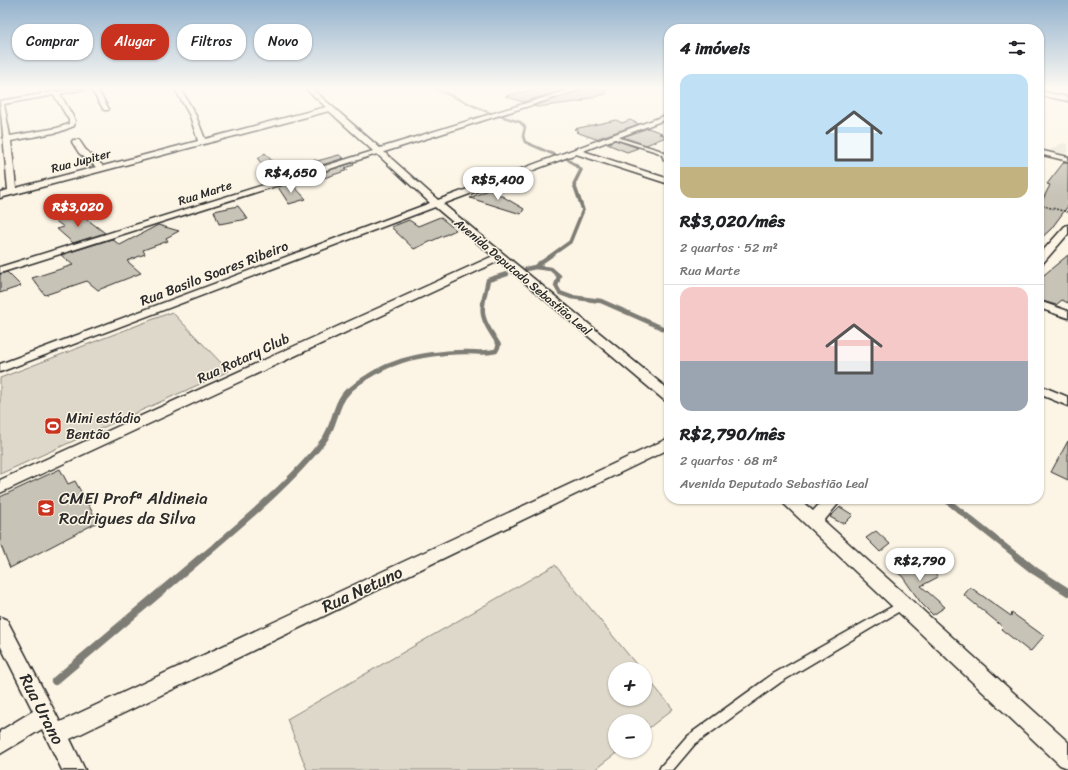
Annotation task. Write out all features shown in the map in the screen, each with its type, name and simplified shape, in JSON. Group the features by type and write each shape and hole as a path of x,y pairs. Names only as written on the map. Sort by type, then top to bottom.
{"street":[{"path":"4,125 12,192"},
{"path":"7,139 59,130 72,125"},
{"path":"196,125 203,143"},
{"name":"Rua Jupiter","path":"0,195 269,125"},
{"name":"Avenida Deputado Sebastião Leal","path":"349,125 376,151 499,257 664,393"},
{"name":"Rua Marte","path":"0,270 461,125"},
{"name":"Rua Basilo Soares Ribeiro","path":"0,368 645,125"},
{"path":"76,142 82,151 101,168"},
{"path":"0,151 8,149"},
{"path":"576,151 664,180"},
{"path":"1044,153 1068,160"},
{"path":"1044,255 1068,228"},
{"name":"Rua Rotary Club","path":"0,487 499,257"},
{"path":"1044,306 1068,315"},
{"path":"1044,391 1068,402"},
{"name":"Rua Netuno","path":"55,735 664,445"},
{"path":"795,504 814,520 1068,757"},
{"path":"814,520 829,504"},
{"name":"Rua Urano","path":"0,626 74,770"},
{"path":"0,743 46,715"}],"lane":[{"path":"613,137 664,154"},
{"path":"665,770 691,740 777,678 904,604"}],"path":[{"path":"1044,206 1068,212"}],"shaded area":[{"path":"1062,143 1068,144 1068,152 1062,155 1048,151"},
{"name":"Mini estádio Bentão","path":"172,312 229,371 0,474 0,378"},
{"path":"555,565 634,662 608,662 608,706 652,706 652,684 673,709 652,726 652,714 608,714 608,758 610,758 594,770 307,770 287,719"}],"building":[{"path":"593,125 636,125 596,139 576,132 579,131 574,129"},
{"path":"648,128 664,135 664,138 646,145 623,137"},
{"path":"615,140 638,148 627,152 607,144"},
{"path":"265,153 286,177 273,180 258,159"},
{"path":"339,155 344,158 306,170 295,163 317,161"},
{"path":"1064,162 1068,162 1068,206 1051,229 1044,235 1044,197 1050,185 1047,184"},
{"path":"352,163 354,165 345,168 348,170 321,179 314,175"},
{"path":"291,183 306,199 289,204 278,187"},
{"path":"490,189 524,209 521,214 470,198"},
{"path":"238,206 248,219 219,224 214,211"},
{"path":"79,213 105,233 73,243 57,229 64,227 54,220"},
{"path":"440,217 456,230 414,249 391,227 409,220 418,226"},
{"path":"158,225 179,231 166,238 168,241 143,250 145,254 127,261 141,273 98,290 87,281 45,295 32,278 73,265 61,255 112,239 120,245"},
{"path":"1068,255 1068,303 1062,300 1056,305 1044,301 1044,275"},
{"path":"7,272 21,286 0,293 0,274"},
{"path":"1068,441 1068,480 1051,472"},
{"name":"CMEI Profª Aldineia Rodrigues da Silva","path":"60,469 68,484 75,481 98,522 10,568 0,543 0,497"},
{"path":"840,507 853,515 845,523 841,523 830,517"},
{"path":"876,531 890,544 880,552 866,538"},
{"path":"914,557 927,564 938,577 921,586 945,607 933,615 921,603 902,576 892,569"},
{"path":"970,587 1011,616 1012,613 1044,636 1030,652 1001,629 1003,627 964,595"}],"waterway":[{"path":"523,125 525,127 523,136 525,142 555,155"},
{"path":"567,159 575,165"},
{"path":"539,264 570,242 583,210 574,184 581,170 574,164"},
{"path":"535,267 540,263"},
{"path":"526,269 535,267"},
{"path":"535,267 551,269 559,276 556,286 560,293 571,297 601,301 664,329"},
{"path":"348,391 360,381 374,373 402,361 432,354 466,352 484,353 496,351 499,345 488,327 483,314 483,308 488,280 507,274"},
{"path":"202,557 266,502 311,456 328,434 340,402 348,391"},
{"path":"951,504 1018,557"},
{"path":"55,681 203,556"},
{"path":"1016,556 1035,571 1068,592"}],"place":[{"name":"Mini estádio Bentão","path":"53,426"},
{"name":"CMEI Profª Aldineia Rodrigues da Silva","path":"46,508"}]}
